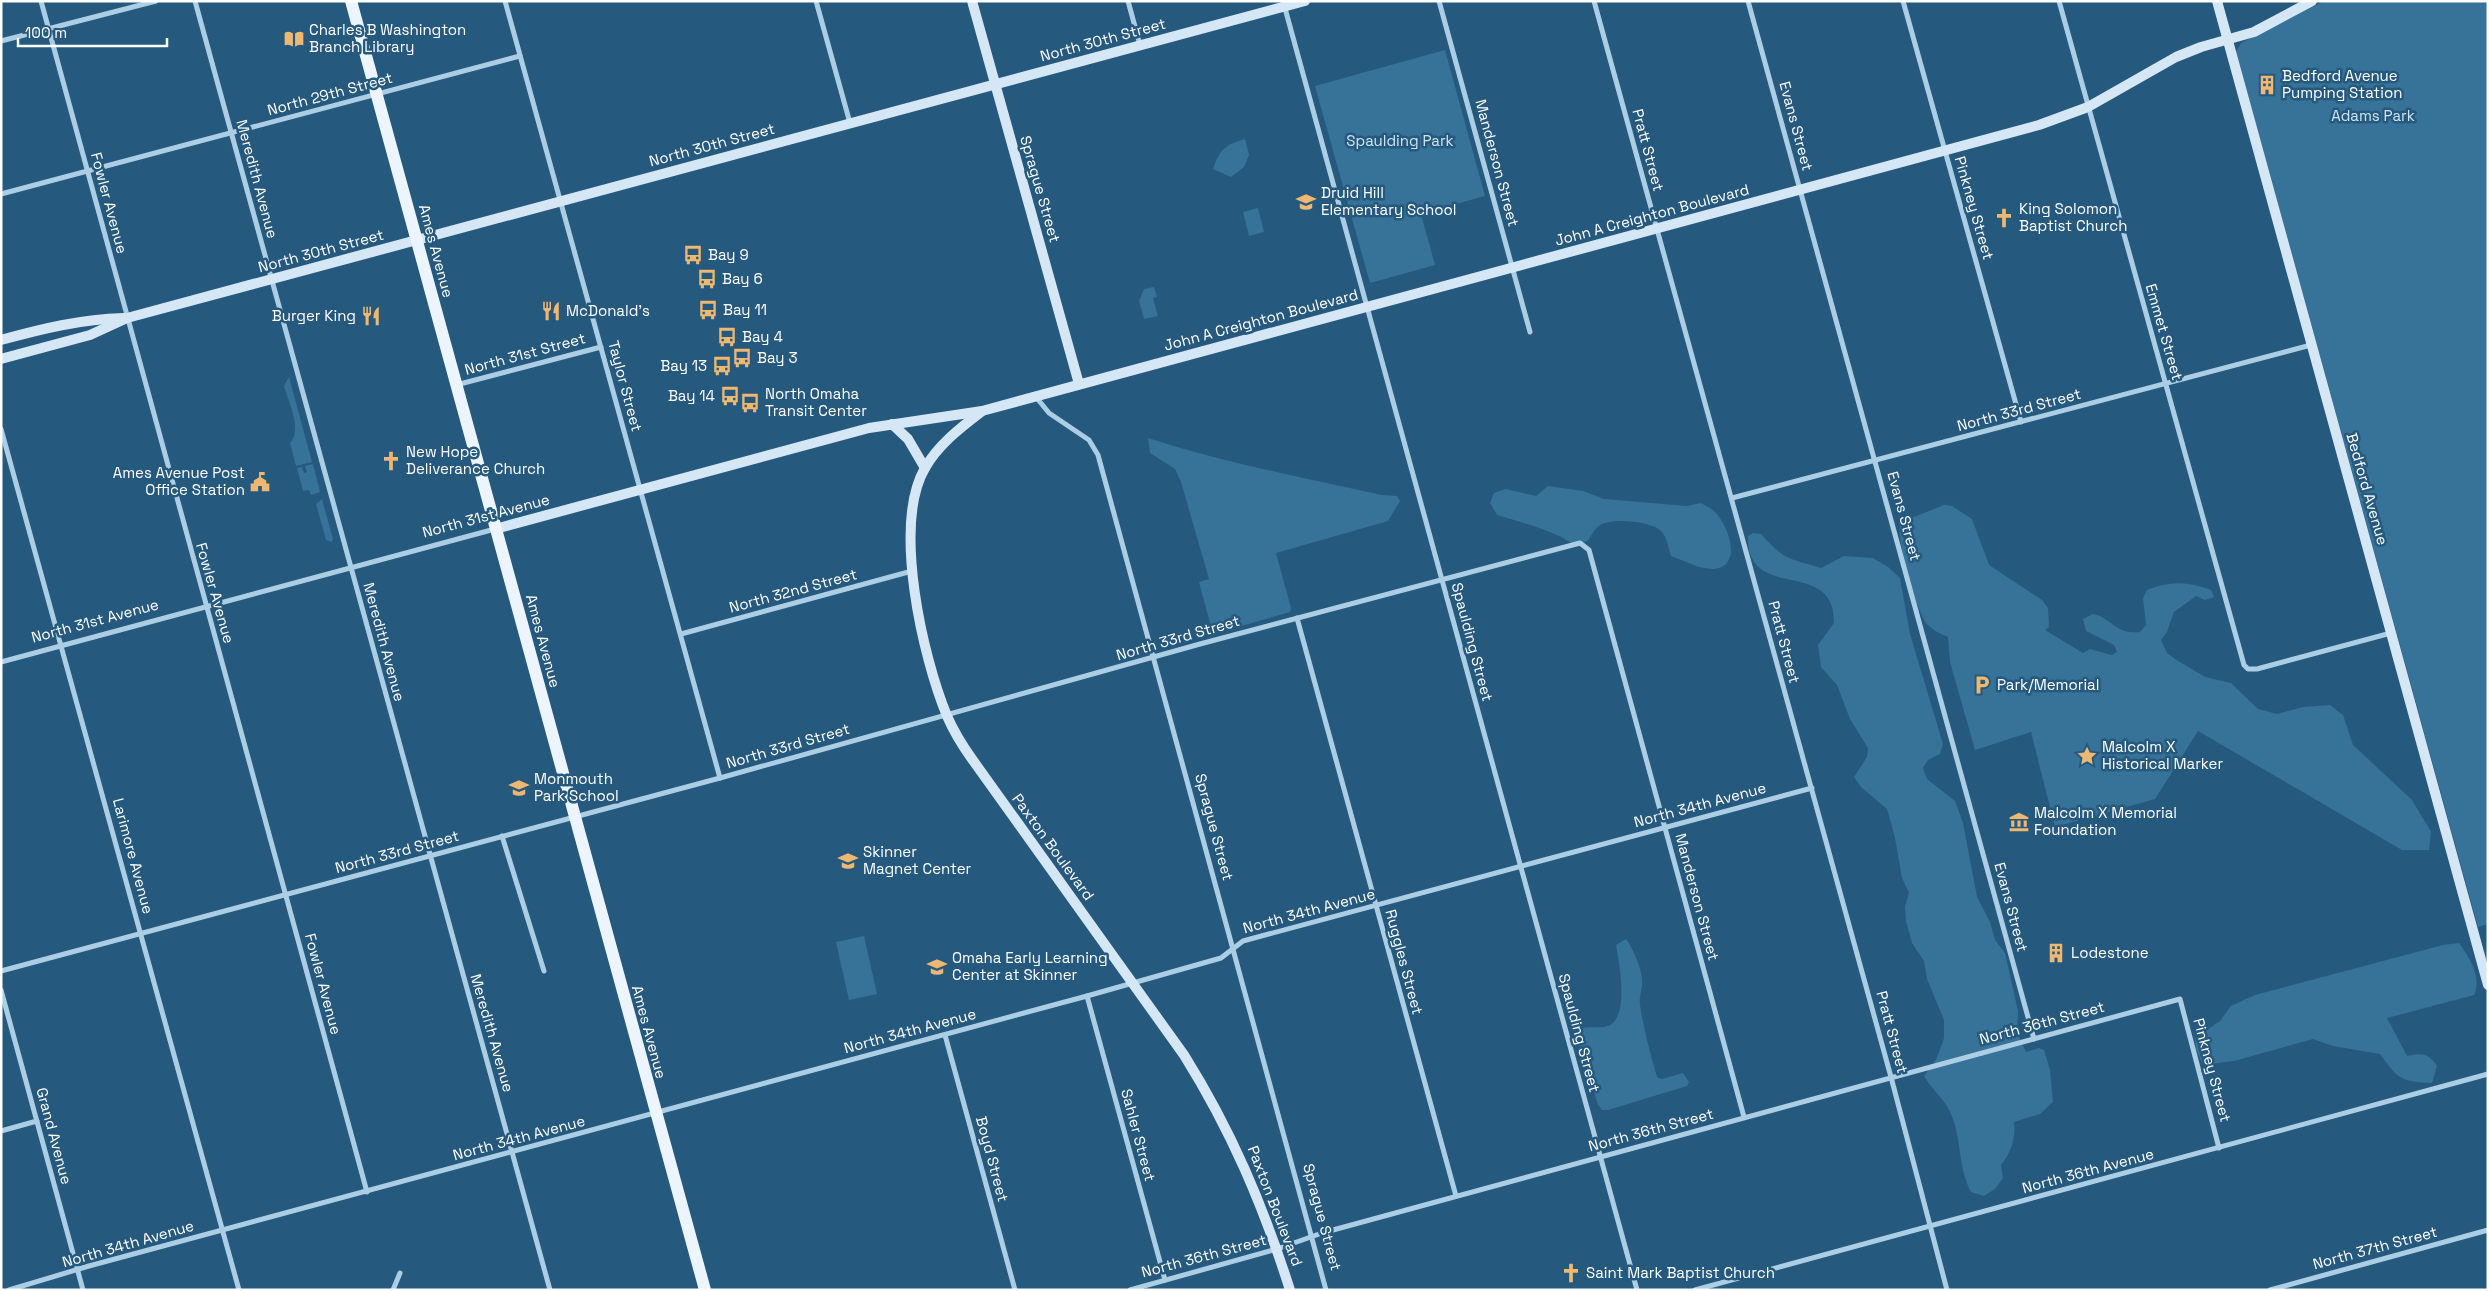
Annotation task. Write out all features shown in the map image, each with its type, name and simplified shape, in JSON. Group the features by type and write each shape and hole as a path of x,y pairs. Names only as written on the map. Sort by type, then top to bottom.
{"main road":[{"name":"Ames Avenue","path":"351,1 705,1290"}],"street":[{"name":"Fowler Avenue","path":"41,1 367,1192"},
{"path":"1,41 156,1"},
{"name":"Meredith Avenue","path":"195,1 550,1290"},
{"name":"Taylor Street","path":"505,1 720,778"},
{"path":"816,1 850,123"},
{"name":"Sprague Street","path":"972,1 1079,384"},
{"path":"1128,1 1140,45"},
{"name":"North 30th Street","path":"1,359 90,335 127,318 995,85 1284,4 1305,1"},
{"name":"Manderson Street","path":"1439,1 1530,332"},
{"name":"Pratt Street","path":"1594,1 1812,788 1947,1290"},
{"name":"Evans Street","path":"1748,1 2034,1038"},
{"name":"Pinkney Street","path":"1903,1 2021,422"},
{"name":"Emmet Street","path":"2059,1 2242,660 2248,669 2258,669 2392,633"},
{"name":"Bedford Avenue","path":"2217,1 2488,985"},
{"name":"John A Creighton Boulevard","path":"982,411 2039,126 2088,107 2171,60 2201,47 2254,32 2312,1"},
{"name":"Spaulding Street","path":"1284,4 1637,1290"},
{"name":"North 29th Street","path":"1,194 520,56"},
{"name":"North 30th Street","path":"1,340 103,318 127,318"},
{"name":"North 33rd Street","path":"1732,498 2312,345"},
{"name":"North 31st Street","path":"456,386 601,347"},
{"name":"Sprague Street","path":"1036,396 1049,413 1089,440 1098,455 1326,1290"},
{"name":"North 31st Avenue","path":"1,662 641,489 892,424 982,411"},
{"name":"Paxton Boulevard","path":"982,411 953,434 924,468 912,519 912,571 932,672 947,716 976,766 1184,1055 1221,1116 1251,1180 1290,1290"},
{"path":"892,424 908,439 924,468"},
{"name":"Larimore Avenue","path":"1,429 239,1290"},
{"name":"Manderson Street","path":"1580,543 1588,550 1744,1117"},
{"name":"North 33rd Street","path":"1,971 720,778 1297,618 1580,543"},
{"name":"North 32nd Street","path":"681,634 912,571"},
{"name":"Ruggles Street","path":"1297,618 1456,1196"},
{"name":"North 34th Avenue","path":"9,1290 222,1230 1088,996 1221,958 1243,941 1812,788"},
{"path":"502,836 544,971"},
{"name":"Grand Avenue","path":"1,990 84,1290"},
{"name":"Sahler Street","path":"1088,996 1165,1280"},
{"name":"Pinkney Street","path":"2180,999 2219,1148"},
{"name":"North 36th Street","path":"1130,1290 1456,1196 2180,999"},
{"name":"Boyd Street","path":"945,1035 1015,1290"},
{"name":"North 36th Avenue","path":"1694,1290 2488,1074"},
{"path":"1,1131 37,1121"},
{"name":"North 37th Street","path":"2270,1290 2488,1230"},
{"path":"393,1290 400,1273"}],"green space":[{"name":"Adams Park","path":"2324,1 2488,1 2488,924 2478,927 2236,52 2241,43"},
{"name":"Spaulding Park","path":"1445,50 1485,196 1421,214 1435,265 1370,283 1315,86"},
{"path":"1245,139 1249,155 1244,167 1231,177 1213,169 1224,149 1233,143"},
{"path":"1258,208 1264,232 1249,236 1243,212"},
{"path":"1154,287 1157,297 1153,298 1158,316 1144,319 1139,301 1144,289"},
{"path":"289,377 312,462 296,466 290,443 294,437 295,423 284,386"},
{"path":"1148,438 1264,469 1381,495 1397,496 1400,501 1388,521 1276,553 1291,608 1290,612 1213,634 1199,582 1209,579 1181,482 1175,469 1150,453"},
{"path":"313,464 320,492 311,495 309,490 303,491 297,468 302,467 304,473 307,472 305,466"},
{"path":"1548,486 1583,491 1604,499 1687,506 1701,503 1720,517 1731,545 1731,554 1728,561 1722,567 1707,569 1696,566 1671,556 1666,539 1661,531 1649,525 1630,521 1604,523 1595,529 1587,541 1573,543 1528,524 1497,515 1490,503 1494,493 1506,489 1536,496"},
{"path":"322,499 333,539 332,542 326,540 316,504"},
{"path":"1944,505 1952,506 1972,519 1989,565 2042,600 2048,608 2049,627 2045,630 2083,653 2090,649 2112,655 2117,652 2114,645 2086,631 2083,619 2093,614 2104,618 2125,631 2140,632 2146,625 2143,598 2147,590 2179,583 2211,590 2214,597 2205,600 2196,596 2174,612 2167,632 2161,640 2167,653 2205,677 2231,683 2258,709 2277,714 2303,707 2330,705 2343,715 2353,745 2412,800 2431,832 2429,850 2402,850 2198,731 2155,799 2055,827 2031,732 1975,750 1950,662 1948,637 1935,631 1928,625 1914,593 1905,561 1900,526 1904,521"},
{"path":"1753,533 1761,534 1782,554 1801,562 1821,568 1844,556 1873,558 1888,567 1900,578 1910,634 1943,744 1940,754 1928,760 1923,768 1927,779 1955,801 1963,823 1977,897 1990,922 1995,940 2005,953 2018,1011 2017,1032 2026,1052 2039,1048 2044,1050 2050,1070 2053,1102 2040,1114 2014,1122 2012,1145 2001,1165 2003,1178 1995,1189 1984,1196 1971,1192 1964,1173 1957,1134 1951,1114 1924,1076 1937,1058 1944,1038 1944,1020 1927,979 1924,961 1912,943 1906,921 1905,907 1909,893 1902,878 1895,838 1887,809 1861,787 1854,777 1867,757 1868,748 1850,719 1837,685 1821,667 1818,645 1834,623 1831,605 1824,593 1813,586 1772,575 1760,568 1752,558 1749,550 1748,536"},
{"path":"864,936 877,994 849,1000 836,942"},
{"path":"1626,939 1640,968 1642,986 1640,1005 1657,1077 1662,1079 1683,1073 1689,1082 1687,1086 1608,1110 1602,1110 1598,1105 1577,1035 1583,1028 1610,1025 1618,1016 1621,985 1616,945"},
{"path":"2459,943 2474,968 2477,982 2474,995 2387,1018 2407,1056 2416,1054 2427,1056 2437,1066 2432,1083 2413,1082 2401,1078 2391,1069 2380,1054 2333,1046 2313,1039 2234,1061 2203,1065 2196,1049 2195,1038 2220,1021 2231,1006 2255,995 2443,945"}],"place":[{"name":"Charles B Washington Branch Library","path":"294,39"},
{"name":"Bedford Avenue Pumping Station","path":"2267,85"},
{"name":"Druid Hill Elementary School","path":"1306,202"},
{"name":"King Solomon Baptist Church","path":"2004,218"},
{"name":"Bay 9","path":"693,255"},
{"name":"Bay 6","path":"707,279"},
{"name":"Bay 11","path":"708,310"},
{"name":"McDonald's","path":"551,311"},
{"name":"Burger King","path":"371,316"},
{"name":"Bay 4","path":"727,337"},
{"name":"Bay 3","path":"742,358"},
{"name":"Bay 13","path":"722,366"},
{"name":"Bay 14","path":"730,396"},
{"name":"North Omaha Transit Center","path":"750,403"},
{"name":"New Hope Deliverance Church","path":"391,461"},
{"name":"Ames Avenue Post Office Station","path":"260,482"},
{"name":"Park/Memorial","path":"1982,685"},
{"name":"Malcolm X Historical Marker","path":"2087,756"},
{"name":"Monmouth Park School","path":"519,788"},
{"name":"Malcolm X Memorial Foundation","path":"2019,822"},
{"name":"Skinner Magnet Center","path":"848,861"},
{"name":"Lodestone","path":"2056,953"},
{"name":"Omaha Early Learning Center at Skinner","path":"937,967"},
{"name":"Saint Mark Baptist Church","path":"1571,1273"}]}
